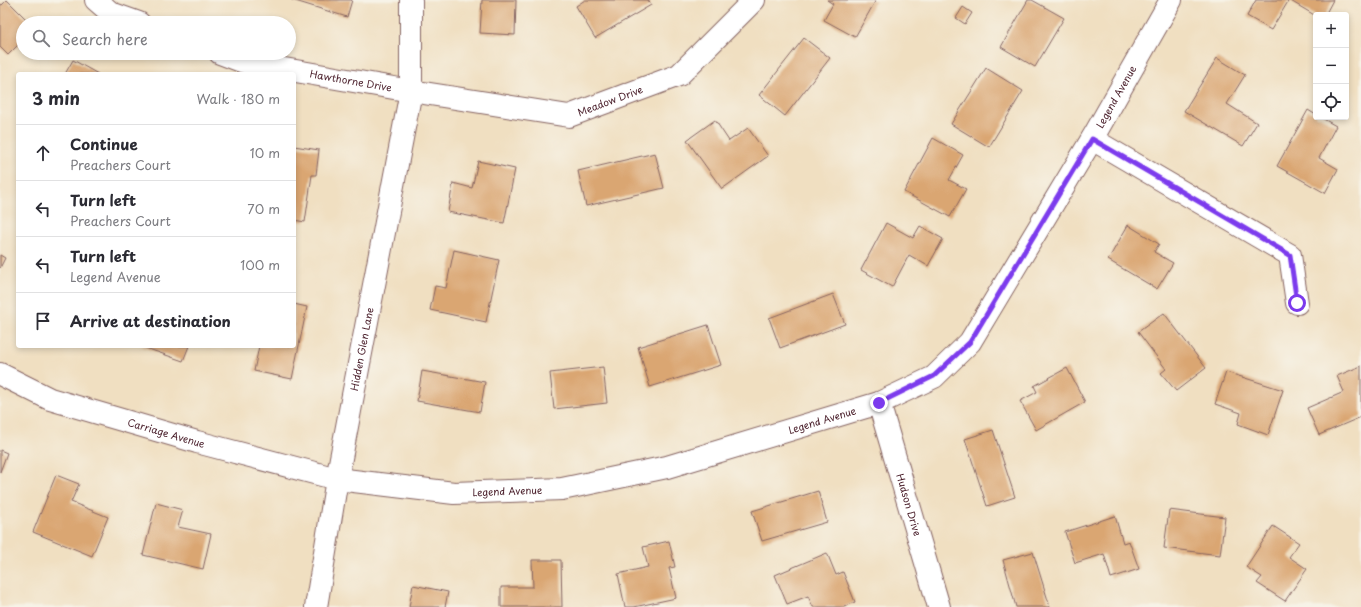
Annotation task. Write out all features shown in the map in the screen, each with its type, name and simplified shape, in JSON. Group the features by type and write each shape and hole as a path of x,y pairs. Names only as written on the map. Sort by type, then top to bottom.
{"street":[{"path":"96,0 111,13 119,16"},
{"name":"Hidden Glen Lane","path":"316,607 337,479 411,91 411,0"},
{"name":"Meadow Drive","path":"411,91 569,116 679,74 754,0"},
{"name":"Legend Avenue","path":"337,479 454,494 562,489 667,467 879,403 934,376 970,342 1092,139 1171,0"},
{"name":"Hawthorne Drive","path":"239,60 411,91"},
{"path":"1092,139 1290,255 1297,303"},
{"name":"Carriage Avenue","path":"0,374 50,399 197,442 337,479"},
{"name":"Hudson Drive","path":"879,403 939,607"}],"building":[{"path":"7,0 23,16 16,16 16,47 8,55 0,47 0,4 2,5"},
{"path":"292,0 352,0 347,17"},
{"path":"482,0 516,0 515,35 480,33"},
{"path":"585,0 648,0 651,5 595,38 576,6"},
{"path":"827,0 876,0 855,37 824,20 833,4"},
{"path":"1028,0 1032,0 1064,18 1035,67 1001,47"},
{"path":"1256,0 1289,0 1271,30 1247,16"},
{"path":"1289,0 1333,0 1327,12 1313,12 1313,14"},
{"path":"963,7 972,13 965,24 956,18"},
{"path":"804,38 830,58 785,116 759,95"},
{"path":"1217,58 1245,75 1227,104 1257,123 1243,146 1184,111"},
{"path":"73,60 94,72 66,72"},
{"path":"986,68 1023,91 989,147 951,124"},
{"path":"1308,110 1313,113 1313,120 1325,120 1336,126 1319,158 1338,169 1325,193 1277,166"},
{"path":"715,120 729,141 748,128 768,156 722,189 687,140"},
{"path":"933,138 963,155 949,180 966,189 950,217 904,192"},
{"path":"296,146 319,150 316,175 312,175 305,222 296,220"},
{"path":"655,153 664,188 586,206 578,171"},
{"path":"478,161 515,169 504,223 448,212 453,183 472,188"},
{"path":"886,223 913,238 920,226 943,239 928,266 909,255 892,287 861,270"},
{"path":"1128,225 1159,244 1154,252 1173,263 1157,289 1108,260"},
{"path":"454,250 499,260 486,322 430,310 435,286 446,288"},
{"path":"0,255 5,258 0,268"},
{"path":"833,294 845,324 780,348 769,318"},
{"path":"296,304 307,307 292,379 254,371 259,348 296,348"},
{"path":"1164,313 1206,368 1176,391 1161,373 1166,369 1138,332"},
{"path":"708,325 721,365 650,387 638,347"},
{"path":"146,348 188,348 183,361"},
{"path":"1361,366 1361,417 1319,435 1307,408 1344,392 1337,376"},
{"path":"603,367 607,403 554,409 550,373"},
{"path":"1067,368 1085,402 1036,430 1020,401 1037,392 1034,386"},
{"path":"422,371 485,382 480,412 417,401"},
{"path":"1226,372 1283,390 1268,435 1238,424 1241,413 1215,404"},
{"path":"993,430 1015,497 987,506 965,439"},
{"path":"0,450 7,453 0,472"},
{"path":"56,475 79,484 71,502 108,517 92,556 33,532"},
{"path":"818,491 827,522 762,541 752,511"},
{"path":"156,503 183,510 178,527 211,534 203,569 143,555"},
{"path":"1169,510 1225,517 1220,555 1164,548"},
{"path":"1115,516 1123,543 1129,541 1139,569 1111,578 1104,554 1075,563 1065,532"},
{"path":"1273,526 1299,543 1289,557 1307,569 1285,601 1257,583 1262,577 1246,567"},
{"path":"669,541 675,567 669,568 676,598 634,607 625,607 618,574 648,567 643,547"},
{"path":"1033,552 1050,607 1016,607 1003,560"},
{"path":"827,553 836,575 843,572 855,602 844,607 813,607 808,596 787,604 775,575"},
{"path":"532,560 561,560 562,607 501,607 501,587 533,587"},
{"path":"413,585 448,592 445,607 409,607"}],"route":[{"path":"879,403 934,376 970,342 1092,139 1290,255 1297,303"}]}
